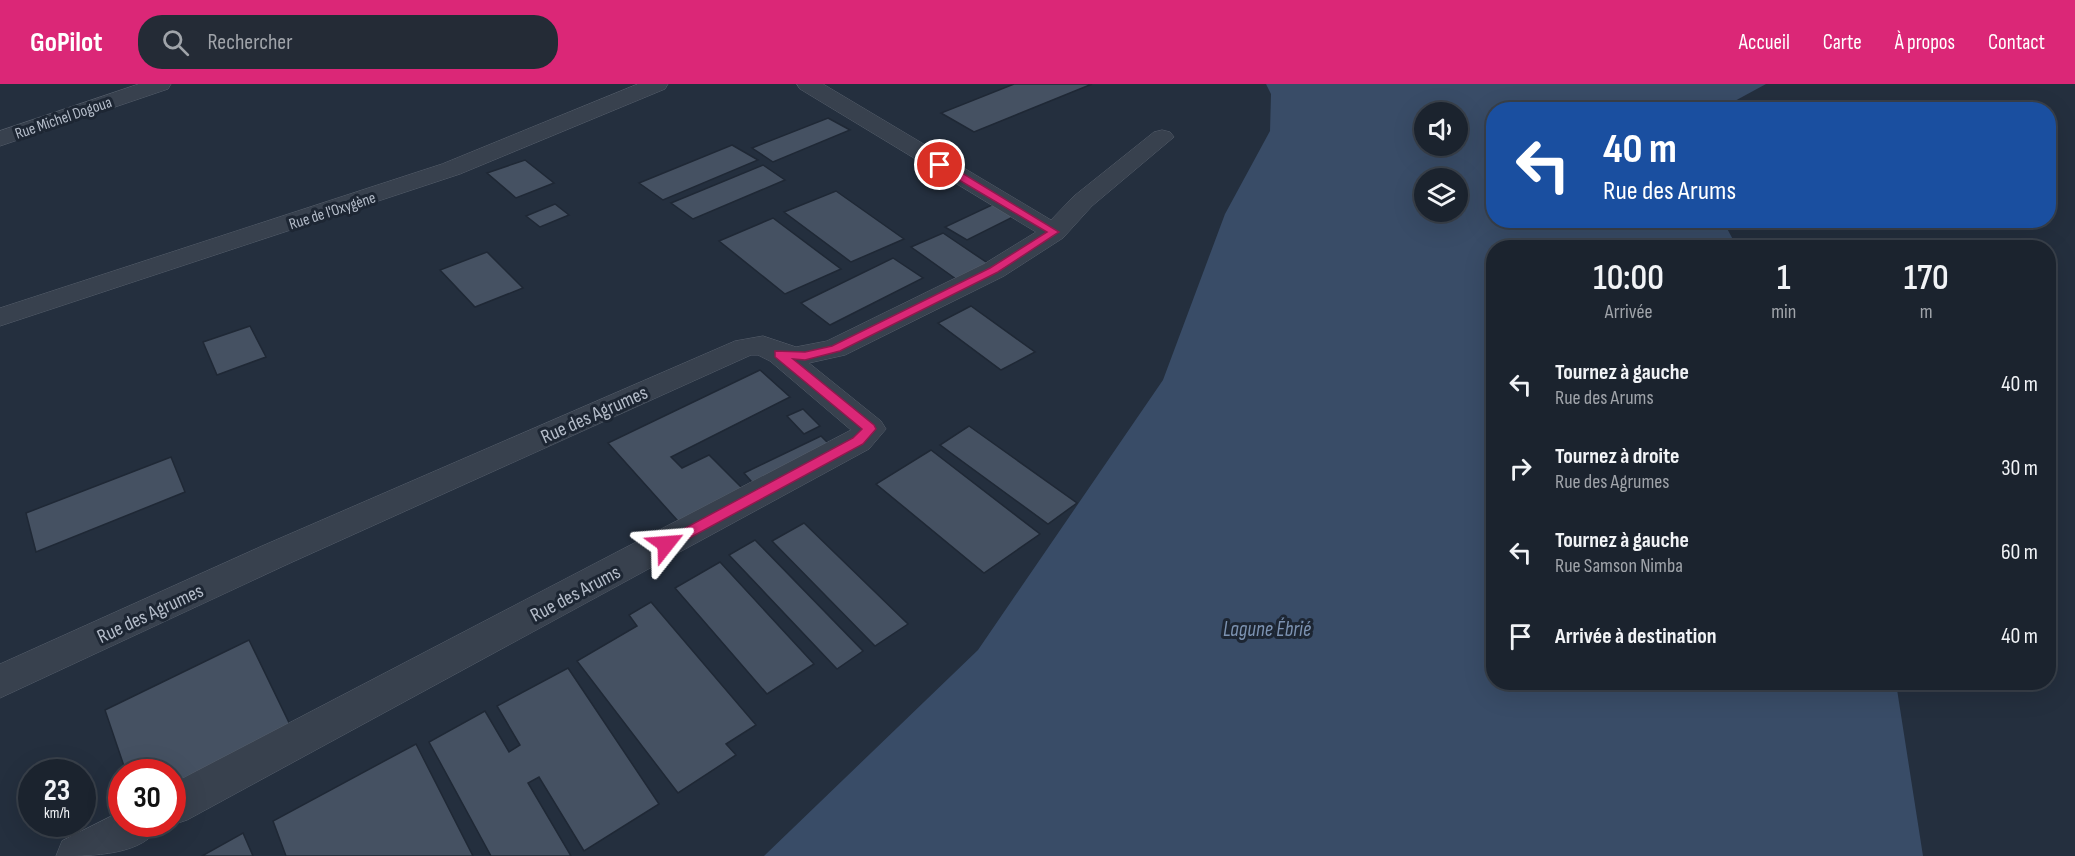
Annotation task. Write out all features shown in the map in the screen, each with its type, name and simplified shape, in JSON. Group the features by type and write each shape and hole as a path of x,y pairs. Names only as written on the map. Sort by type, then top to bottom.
{"street":[{"name":"Rue Michel Dogoua","path":"0,139 160,84"},
{"name":"Rue de l'Oxygène","path":"0,317 391,191 657,84"},
{"path":"808,84 1054,232"},
{"name":"Rue des Agrumes","path":"0,682 275,555 745,347 764,345 780,354 805,356 836,349 994,270 1054,232 1083,201 1162,137"},
{"name":"Rue des Arums","path":"186,799 858,441 870,429 780,354"},
{"path":"78,856 114,837"}],"water":[{"name":"Lagune Ébrié","path":"1266,84 1766,84 1733,102 1486,102 1486,228 1727,228 1733,240 1486,240 1486,690 1897,690 1923,856 764,856 978,650 1163,380 1225,214 1270,131 1271,94"}],"building":[{"path":"1014,84 1092,84 974,132 941,113"},
{"path":"828,118 850,130 773,162 752,148"},
{"path":"732,145 758,160 663,200 639,183"},
{"path":"525,160 554,183 516,198 487,173"},
{"path":"763,165 785,180 693,219 671,203"},
{"path":"836,191 904,239 851,262 784,212"},
{"path":"996,203 1017,215 967,240 945,227"},
{"path":"555,204 569,215 540,227 526,216"},
{"path":"773,218 841,269 785,294 719,241"},
{"path":"943,233 995,268 963,284 911,247"},
{"path":"487,252 523,288 475,307 440,270"},
{"path":"893,258 923,278 830,325 801,303"},
{"path":"971,306 1035,352 1001,370 938,323"},
{"path":"250,326 266,357 217,375 203,342"},
{"path":"760,370 790,397 671,457 682,468 709,455 750,496 686,530 608,443"},
{"path":"803,409 820,426 804,434 787,416"},
{"path":"969,426 1077,503 1048,524 940,445"},
{"path":"821,436 836,451 758,489 744,473"},
{"path":"931,450 1040,534 984,573 876,484"},
{"path":"171,457 185,492 36,552 26,513"},
{"path":"804,523 908,624 875,646 772,541"},
{"path":"755,540 863,651 837,669 729,555"},
{"path":"720,562 814,664 767,694 675,588"},
{"path":"651,602 756,725 726,744 736,755 678,793 577,661 637,626 629,615"},
{"path":"249,640 294,733 186,790 186,759 122,759 105,710"},
{"path":"568,668 659,804 584,851 539,777 528,783 571,856 491,856 429,742 485,711 509,752 520,745 497,706"},
{"path":"416,744 473,856 286,856 273,821"},
{"path":"243,833 253,856 202,856"}],"route":[{"path":"666,544 858,441 870,429 780,354 805,356 836,349 994,270 1054,232 940,165"}]}
